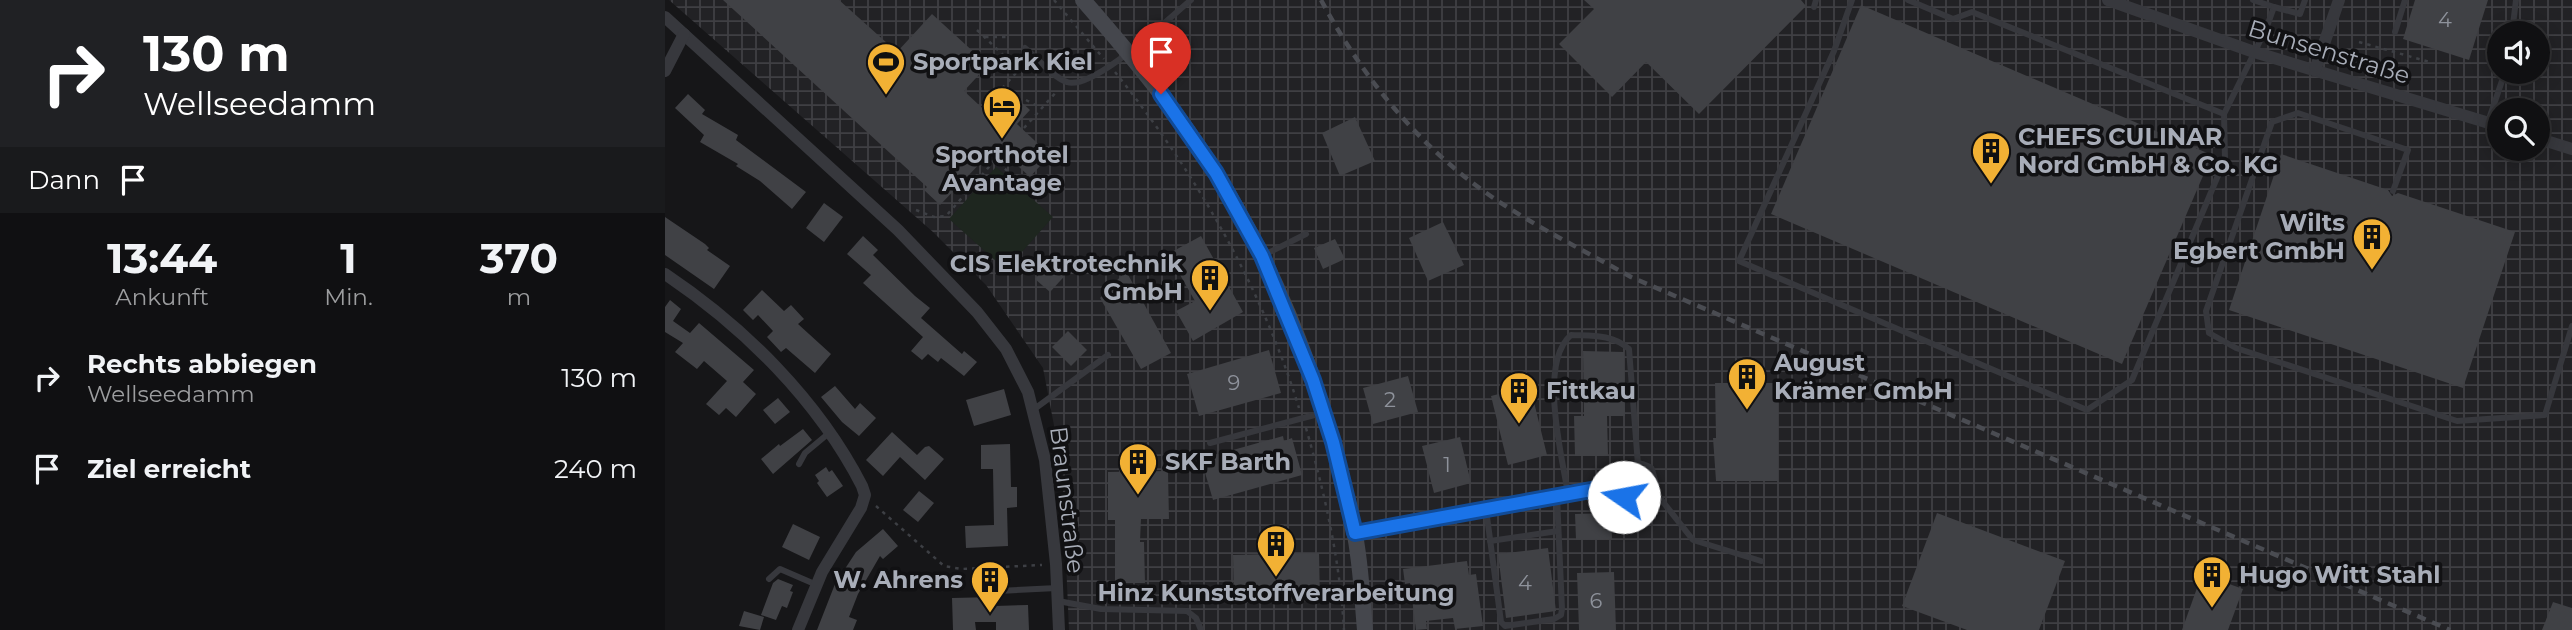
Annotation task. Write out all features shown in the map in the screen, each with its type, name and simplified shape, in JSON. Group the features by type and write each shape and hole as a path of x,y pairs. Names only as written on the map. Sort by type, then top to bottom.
{"main road":[{"path":"1083,0 1161,94 1203,153 1262,256 1324,412 1355,533 1365,630"}],"street":[{"name":"Bunsenstraße","path":"2108,0 2130,4 2254,52 2487,122"},
{"path":"2315,70 2339,0"},
{"name":"Braunstraße","path":"665,17 898,230 977,312 1006,349 1028,392 1045,460 1056,564 1059,630"},
{"path":"665,71 684,34"},
{"path":"2550,142 2572,149"},
{"path":"665,274 744,335 779,370 829,433 855,473 865,495 861,508 822,572 798,630"},
{"path":"1355,533 1602,488 1629,466 1637,465 1649,470 1653,484 1649,495 1633,500 1602,488"}],"lane":[{"path":"1025,48 1065,82 1078,83 1111,66 1191,0"},
{"path":"1853,0 1834,51 1739,261 2087,410 2132,380 2225,159 2224,114 2274,7"},
{"path":"1908,0 1953,19 1972,12 2224,114"},
{"path":"2253,0 2300,14 2305,0"},
{"path":"2395,33 2405,0"},
{"path":"2513,21 2516,0"},
{"path":"2393,191 2408,150 2298,113 2271,122 2206,311 2209,333 2236,348 2457,421 2545,415 2572,326"},
{"path":"1262,256 1306,234"},
{"path":"1486,509 1501,622 1505,626 1555,619 1561,615 1558,531 1562,495 1554,393 1558,354 1563,342 1571,335 1604,337 1621,342 1629,349 1637,465"},
{"path":"1033,410 1108,355"},
{"path":"1210,443 1303,420 1324,412"},
{"path":"799,464 805,453 829,433"},
{"path":"1652,488 1693,540 1761,561"},
{"path":"1490,541 1558,531"},
{"path":"769,579 780,569 817,585"},
{"path":"999,591 1057,594 1101,609 1187,611 1196,618 1201,630"}],"path":[{"path":"1054,0 1111,66 1164,137 1238,259 1283,357 1322,486 1334,548 1344,630"},
{"path":"977,30 1019,71"},
{"path":"985,37 1010,37"},
{"path":"2359,42 2433,63"},
{"path":"985,107 1033,54"},
{"path":"1024,128 1065,82"},
{"path":"1026,100 1041,108"},
{"path":"916,210 933,217 946,216 995,160 1022,184"},
{"path":"865,495 944,566 961,569 1056,564"}],"shaded area":[{"path":"669,0 2572,0 2572,630 1069,630 1062,467 1043,368 986,285 933,232"},
{"path":"996,167 1053,217 1006,270 949,219"}],"building":[{"path":"723,0 839,0 897,52 932,14 988,65 964,91 993,118 1014,95 1030,110 1017,124 1050,155 1030,177 1008,157 1003,163 991,152 940,205 924,190 927,187"},
{"path":"1584,0 1801,0 1806,6 1699,114 1646,62 1612,97 1559,44 1594,9"},
{"path":"2415,0 2488,0 2469,60 2403,39"},
{"name":"CHEFS CULINAR Nord GmbH & Co. KG","path":"1861,5 2212,155 2122,364 1771,214"},
{"path":"688,94 705,110 702,114 738,135 736,140 806,192 792,209 760,181 736,166 738,164 700,142 704,135 675,108"},
{"path":"1355,117 1375,161 1340,176 1322,133"},
{"name":"Wilts Egbert GmbH","path":"2281,154 2388,190 2392,196 2398,193 2515,232 2463,388 2229,310"},
{"path":"824,203 843,217 824,242 806,228"},
{"path":"665,217 705,244 709,248 707,250 730,266 714,289 665,255"},
{"path":"1443,222 1464,265 1428,281 1409,238"},
{"path":"863,236 878,250 873,255 930,308 921,318 962,354 964,351 977,362 964,376 941,358 938,362 928,354 922,360 911,351 923,337 863,283 871,275 847,254"},
{"path":"1201,236 1243,312 1193,341 1176,311 1195,301 1168,254"},
{"path":"1335,239 1345,259 1323,269 1314,248"},
{"path":"1055,256 1071,269 1050,292 1035,279"},
{"path":"1126,271 1171,353 1141,369 1100,298"},
{"path":"762,290 784,311 791,305 804,319 798,324 831,354 815,373 786,348 781,352 767,337 773,331 758,315 753,320 743,310"},
{"path":"670,300 681,309 673,321 690,333 699,323 754,370 743,382 756,394 736,417 726,408 719,415 706,404 727,381 704,361 697,369 675,352 683,343 665,332 665,307"},
{"path":"1068,331 1087,350 1071,366 1052,347"},
{"path":"1269,350 1281,393 1199,416 1187,374"},
{"path":"1583,351 1624,352 1625,416 1607,416 1608,456 1575,456 1574,416 1584,416"},
{"path":"1408,376 1418,412 1373,424 1363,388"},
{"name":"August Krämer GmbH","path":"1715,383 1778,383 1778,481 1716,481 1713,438 1716,438"},
{"path":"835,386 855,409 860,403 876,418 859,436 842,422 821,397"},
{"name":"Fittkau","path":"1530,386 1547,455 1508,465 1491,396"},
{"path":"1004,389 1011,415 974,426 966,400"},
{"path":"778,398 790,412 775,424 763,410"},
{"path":"803,429 812,440 773,474 761,459"},
{"path":"892,432 917,455 929,446 944,459 925,480 900,457 883,476 866,460"},
{"path":"1283,436 1284,441 1292,438 1302,475 1213,500 1201,459"},
{"path":"1460,437 1471,483 1434,493 1422,446"},
{"path":"1010,444 1011,487 1017,487 1017,507 1007,508 1008,546 966,548 965,526 994,525 993,469 981,469 981,445"},
{"path":"826,467 829,472 832,470 843,486 827,497 815,475"},
{"name":"SKF Barth","path":"1168,471 1169,519 1141,519 1140,542 1144,542 1145,583 1115,583 1115,520 1108,520 1108,472"},
{"path":"919,491 934,503 918,522 903,510"},
{"path":"1611,513 1612,539 1576,540 1575,514"},
{"path":"1937,513 2065,561 2039,630 1967,630 1902,606"},
{"path":"793,524 820,537 809,560 782,547"},
{"path":"883,529 898,546 883,559 880,556 858,594 849,617 857,620 853,630 817,630 835,584 856,552"},
{"path":"1548,548 1556,611 1506,618 1498,554"},
{"name":"Hinz Kunststoffverarbeitung","path":"1319,553 1320,601 1234,603 1233,555"},
{"path":"1467,561 1469,575 1476,574 1483,626 1455,629 1453,618 1426,621 1427,629 1416,630 1410,583 1405,584 1403,569"},
{"path":"1614,572 1616,630 1579,630 1577,573"},
{"name":"Hugo Witt Stahl","path":"2202,574 2243,589 2228,630 2182,630"},
{"path":"778,579 793,585 790,591 793,592 787,608 782,606 776,620 761,615 773,583"},
{"name":"W. Ahrens","path":"995,597 995,606 1028,605 1029,630 996,630 996,622 975,622 976,630 953,630 952,598"},
{"path":"2553,602 2572,608 2572,630 2542,630"},
{"path":"744,611 764,617 760,630 739,626"}],"railway":[{"path":"1321,0 1355,57 1416,133 1465,177 1526,219 1631,277 2450,630"}],"place":[{"name":"Sportpark Kiel","path":"886,96"},
{"name":"Sporthotel Avantage","path":"1002,140"},
{"name":"CHEFS CULINAR Nord GmbH & Co. KG","path":"1991,185"},
{"name":"Wilts Egbert GmbH","path":"2372,271"},
{"name":"CIS Elektrotechnik GmbH","path":"1210,312"},
{"name":"August Krämer GmbH","path":"1747,411"},
{"name":"Fittkau","path":"1519,425"},
{"name":"SKF Barth","path":"1138,496"},
{"name":"Hinz Kunststoffverarbeitung","path":"1276,578"},
{"name":"Hugo Witt Stahl","path":"2212,609"},
{"name":"W. Ahrens","path":"990,614"}],"route":[{"path":"1161,94 1216,173 1262,256 1313,380 1333,442 1355,533 1602,488 1624,497"}]}
